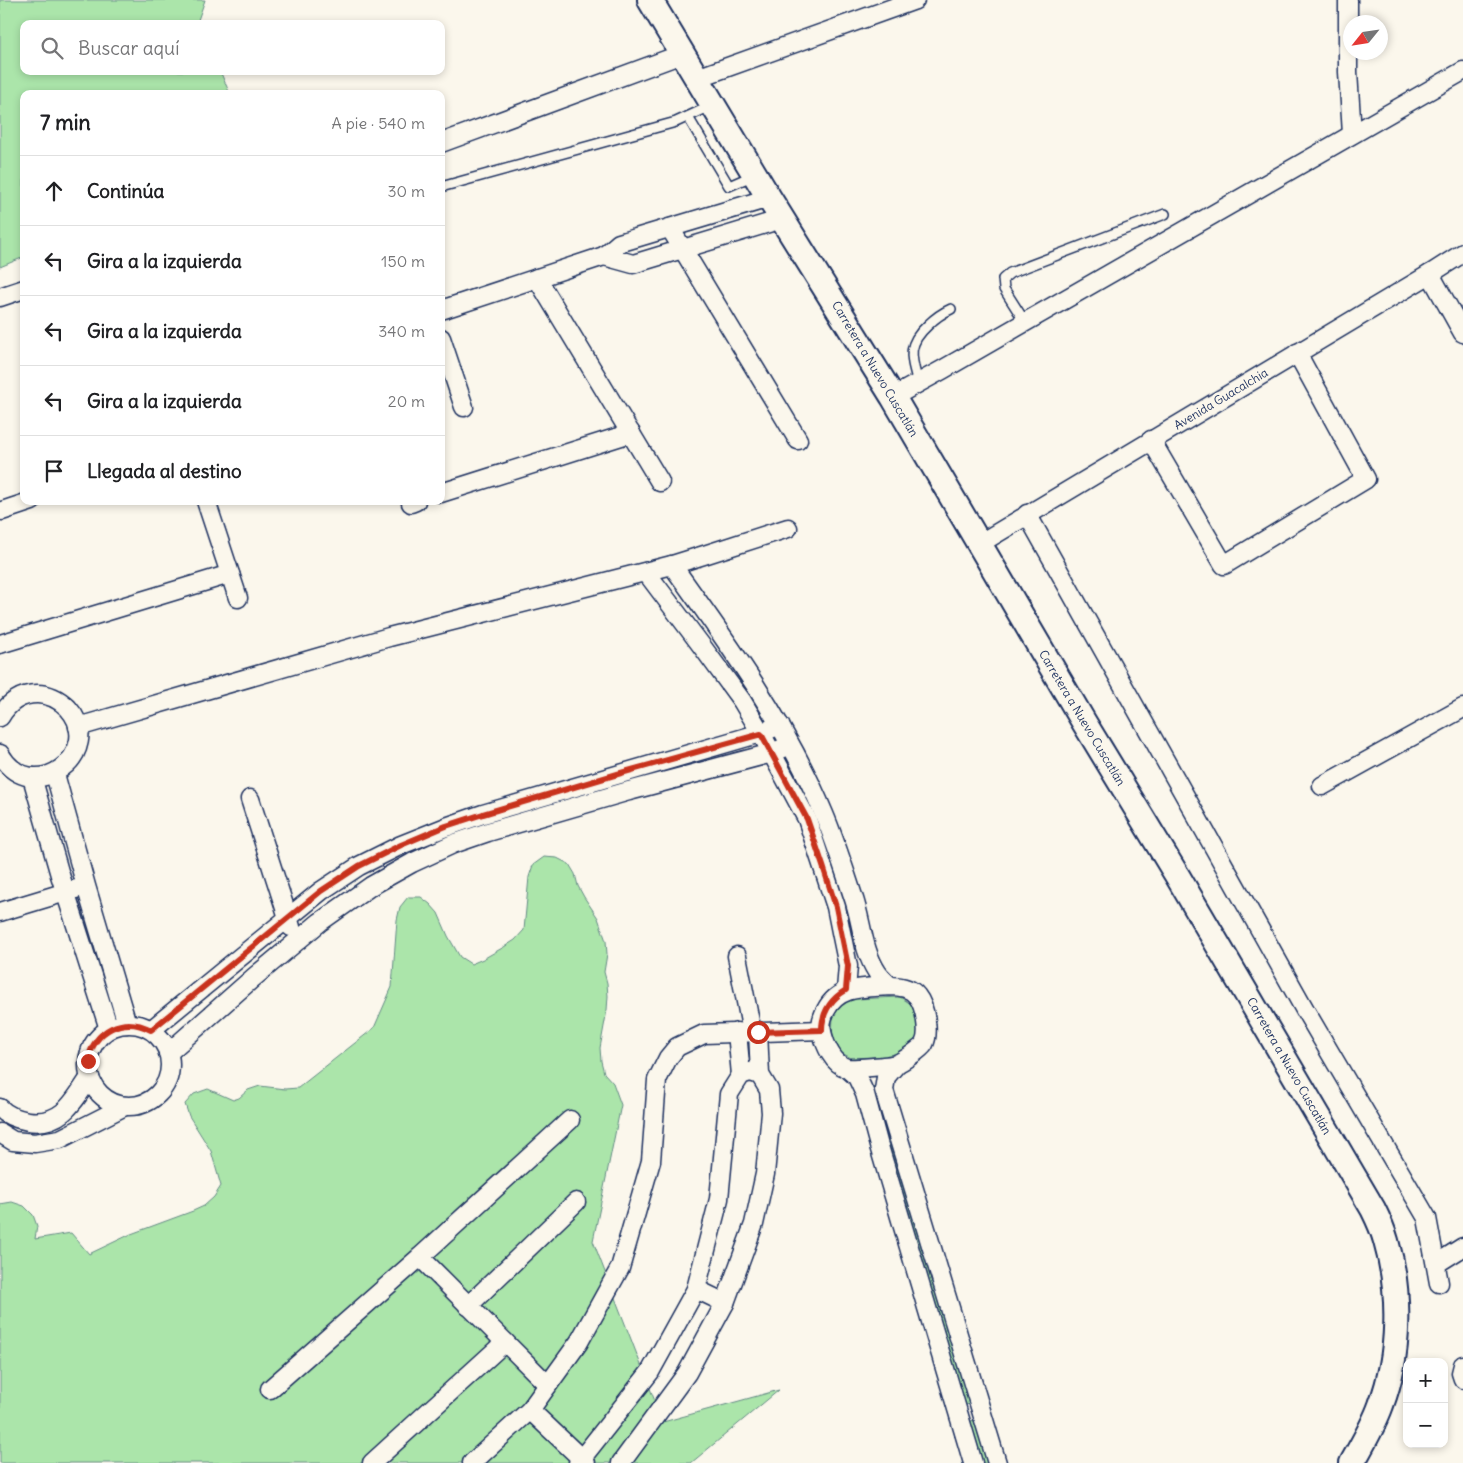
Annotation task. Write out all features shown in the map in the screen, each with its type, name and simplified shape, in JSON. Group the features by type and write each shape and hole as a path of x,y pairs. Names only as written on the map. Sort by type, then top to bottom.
{"street":[{"name":"Carretera a Nuevo Cuscatlán","path":"650,0 892,397 1208,928 1381,1225 1394,1277 1396,1331 1391,1370 1381,1405 1352,1463"},
{"path":"696,78 915,0"},
{"path":"1348,0 1348,72 1352,134"},
{"path":"445,142 682,54"},
{"path":"892,397 1463,71"},
{"path":"445,309 604,256 619,243 769,198"},
{"path":"604,256 633,264 782,219"},
{"path":"670,228 798,440"},
{"name":"Avenida Guacalchia","path":"979,544 1463,253"},
{"path":"1430,274 1463,333"},
{"path":"537,278 660,482"},
{"path":"0,298 20,290"},
{"path":"445,350 464,407"},
{"path":"1151,440 1224,565 1366,479 1297,354"},
{"path":"445,492 631,433"},
{"path":"2,511 20,505"},
{"path":"207,505 238,598"},
{"path":"1027,514 1310,1018 1427,1218 1440,1283"},
{"path":"78,727 389,637 672,565 788,528"},
{"path":"672,565 740,659 780,725 824,813 854,897 868,956 878,974 890,986"},
{"path":"646,572 742,701 807,819 833,899 848,966 846,990"},
{"path":"0,644 230,574"},
{"path":"0,717 9,705 16,700 32,694 41,694 64,705 70,711 78,727 78,746 70,762 55,774 40,778 16,772 9,767 0,754"},
{"path":"1322,786 1463,708"},
{"path":"151,1030 321,891 359,866 401,845 446,826 761,734 780,725"},
{"path":"168,1053 320,922 371,886 412,863 453,844 488,832 629,791 772,753 790,745"},
{"path":"55,774 127,1024"},
{"path":"32,777 109,1029"},
{"path":"250,799 296,942"},
{"path":"0,912 86,886"},
{"path":"621,1463 687,1373 724,1303 754,1224 765,1174 770,1113 769,1090 760,1075 749,1032 737,956"},
{"path":"973,1463 865,1094 857,1078 848,1068 838,1063 832,1056 822,1030 822,1020 830,1003 836,996 846,990 890,986 907,989 917,996 925,1011 927,1028 924,1044 897,1064 886,1077 884,1090 997,1463"},
{"path":"127,1024 140,1025 159,1036 168,1053 170,1063 166,1083 161,1091 154,1098 135,1106 117,1104 103,1096 93,1084 88,1069 90,1053 97,1039 109,1029 127,1024"},
{"path":"472,1463 530,1410 578,1342 620,1268 650,1161 657,1080 668,1058 677,1047 704,1034 822,1030"},
{"path":"530,1410 582,1462 650,1372 696,1289 719,1199 729,1094 741,1074 749,1032"},
{"path":"848,1068 897,1064"},
{"path":"741,1074 750,1072 760,1075"},
{"path":"0,1108 4,1113 19,1120 35,1122 54,1119 69,1108 90,1077"},
{"path":"0,1133 13,1141 35,1143 60,1139 125,1106"},
{"path":"270,1389 407,1270 570,1120"},
{"path":"468,1306 576,1202"},
{"path":"1436,1264 1463,1247"},
{"path":"420,1257 548,1385"},
{"path":"696,1289 724,1303"},
{"path":"372,1463 505,1342"},
{"path":"1463,1365 1461,1373 1463,1379"},
{"path":"958,1412 980,1406"}],"lane":[{"path":"445,187 676,122 713,105"},
{"path":"688,117 729,186 755,175"},
{"path":"1025,322 1004,289 1003,279 1010,274 1166,214"},
{"path":"918,383 912,361 912,345 918,334 939,315 950,309"}],"green space":[{"path":"0,0 205,0 198,20 20,20 20,75 222,75 228,90 20,90 20,259 0,267"},
{"path":"544,857 557,858 569,864 575,874 578,886 598,918 606,941 607,954 604,972 608,996 600,1048 601,1061 604,1073 613,1083 621,1105 593,1241 663,1422 779,1390 691,1463 0,1463 0,1204 12,1202 24,1206 33,1215 37,1226 35,1239 71,1233 89,1254 131,1234 204,1206 214,1197 221,1186 211,1151 189,1116 185,1104 194,1094 208,1089 233,1100 239,1098 248,1090 260,1086 285,1089 298,1088 374,1028 392,987 397,920 400,907 408,897 421,897 430,904 438,913 460,957 471,964 515,940 524,930 529,877 533,865"},
{"path":"900,997 911,1004 918,1020 917,1037 912,1045 896,1056 851,1058 840,1052 834,1045 832,1036 833,1017 837,1008 845,1002 856,999"},
{"path":"875,1086 878,1088 972,1403 963,1406 871,1090"},
{"path":"977,1419 990,1463 980,1463 968,1422"}],"route":[{"path":"88,1061 97,1039 109,1029 115,1026 134,1024 151,1030 321,891 359,866 401,845 446,826 483,814 761,734 807,819 836,907 848,966 846,990 836,996 825,1011 822,1020 822,1030 758,1032"}]}
